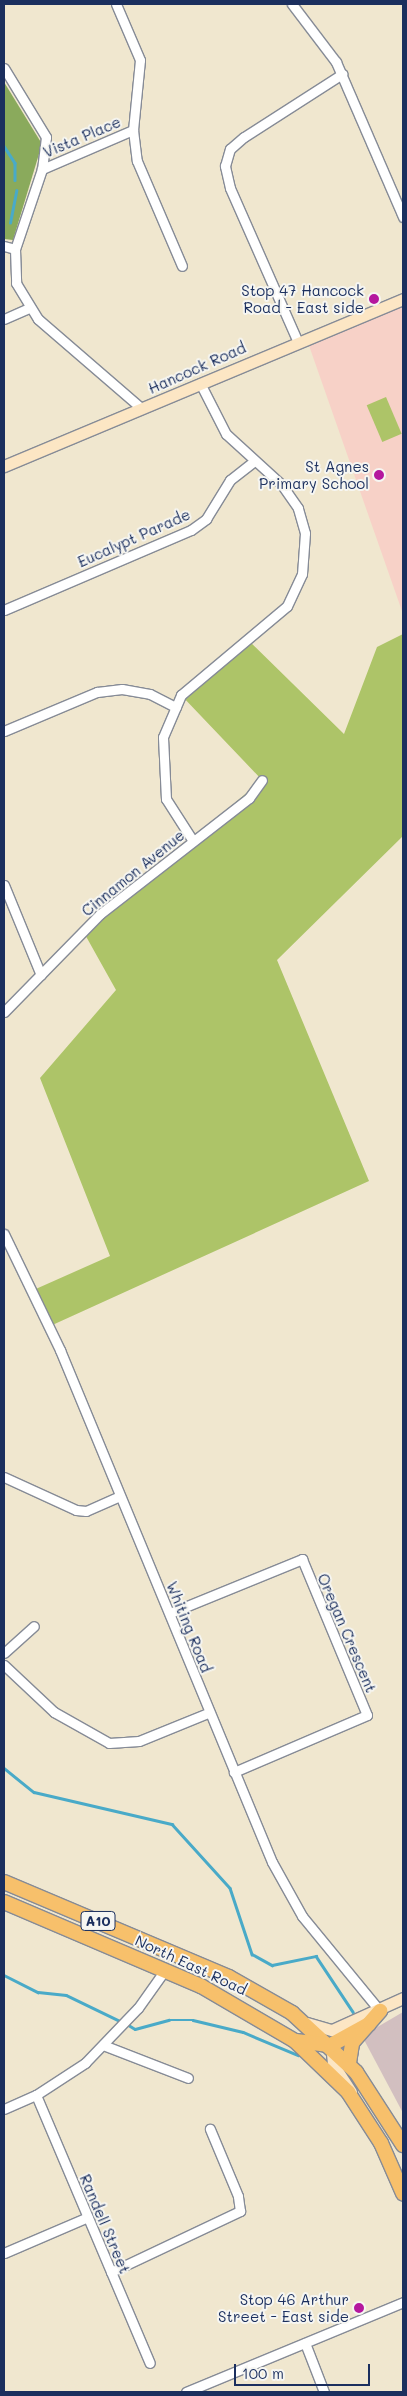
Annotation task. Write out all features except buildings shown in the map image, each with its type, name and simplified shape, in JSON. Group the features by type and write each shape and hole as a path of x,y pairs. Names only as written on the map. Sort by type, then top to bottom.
{"main road":[{"name":"Hancock Road","path":"4,466 297,340 403,299"},
{"name":"North East Road","path":"4,1882 193,1961 266,1996 303,2021 331,2045 349,2064 403,2145"},
{"name":"North East Road","path":"4,1902 165,1970 242,2006 295,2041 355,2103 403,2194"},
{"path":"141,1939 161,1959 165,1970 193,1961"},
{"path":"303,2021 322,2030 346,2026 380,2011 403,1998"},
{"path":"349,2064 352,2042 380,2011"},
{"path":"295,2041 331,2045 368,2024"},
{"path":"346,2026 331,2045 333,2064 355,2103"}],"street":[{"path":"116,4 140,60 133,130 137,161 182,266"},
{"path":"292,4 342,74 403,217"},
{"path":"4,68 46,137 42,169 15,249 16,283 29,308 141,408"},
{"path":"297,340 230,188 226,166 230,149 244,137 342,74"},
{"name":"Vista Place","path":"42,169 133,130"},
{"path":"4,246 15,249"},
{"path":"4,319 29,308"},
{"path":"193,841 166,798 162,774 163,737 181,695 287,606 302,574 305,533 298,508 281,484 253,462 226,434 200,383"},
{"name":"Eucalypt Parade","path":"4,610 191,530 206,519 230,480 253,462"},
{"path":"4,732 97,692 122,689 150,694 176,707"},
{"name":"Cinnamon Avenue","path":"4,1012 100,914 249,798 262,780"},
{"path":"4,885 41,975"},
{"name":"Whiting Road","path":"4,1234 60,1350 118,1497 170,1613 208,1713 272,1862 302,1916 380,2011"},
{"path":"4,1478 76,1510 86,1511 118,1497"},
{"name":"Oregan Crescent","path":"170,1613 302,1559 366,1715 234,1772"},
{"path":"4,1653 34,1626"},
{"path":"4,1665 54,1712 109,1742 139,1741 208,1713"},
{"path":"4,2109 36,2095 85,2063 128,2018 165,1970"},
{"path":"103,2044 188,2078"},
{"name":"Randell Street","path":"36,2095 150,2363"},
{"path":"111,2272 240,2211 238,2196 210,2129"},
{"path":"4,2253 88,2217"},
{"path":"186,2392 403,2302"},
{"path":"305,2343 324,2392"}],"shaded area":[{"name":"St Agnes Primary School","path":"403,299 403,614 306,337"},
{"path":"403,2012 403,2113 362,2036"}],"green space":[{"path":"4,82 42,144 13,240 4,239"},
{"path":"386,397 402,434 382,442 367,405"},
{"path":"403,634 403,836 277,960 369,1181 48,1327 29,1292 110,1256 40,1078 116,990 83,931 262,780 181,695 247,639 344,734 377,647"}],"waterway":[{"path":"4,146 15,163 15,180"},
{"path":"10,223 16,191"},
{"path":"4,1768 34,1792 172,1824 230,1888 252,1954 272,1965 316,1956 353,2012"},
{"path":"4,1975 38,1992 66,1995 122,2022"},
{"path":"127,2024 135,2029 169,2020 193,2020 243,2032 298,2055"}],"place":[{"name":"Stop 47 Hancock Road - East side","path":"374,299"},
{"name":"St Agnes Primary School","path":"379,475"},
{"name":"Stop 46 Arthur Street - East side","path":"359,2308"}]}
